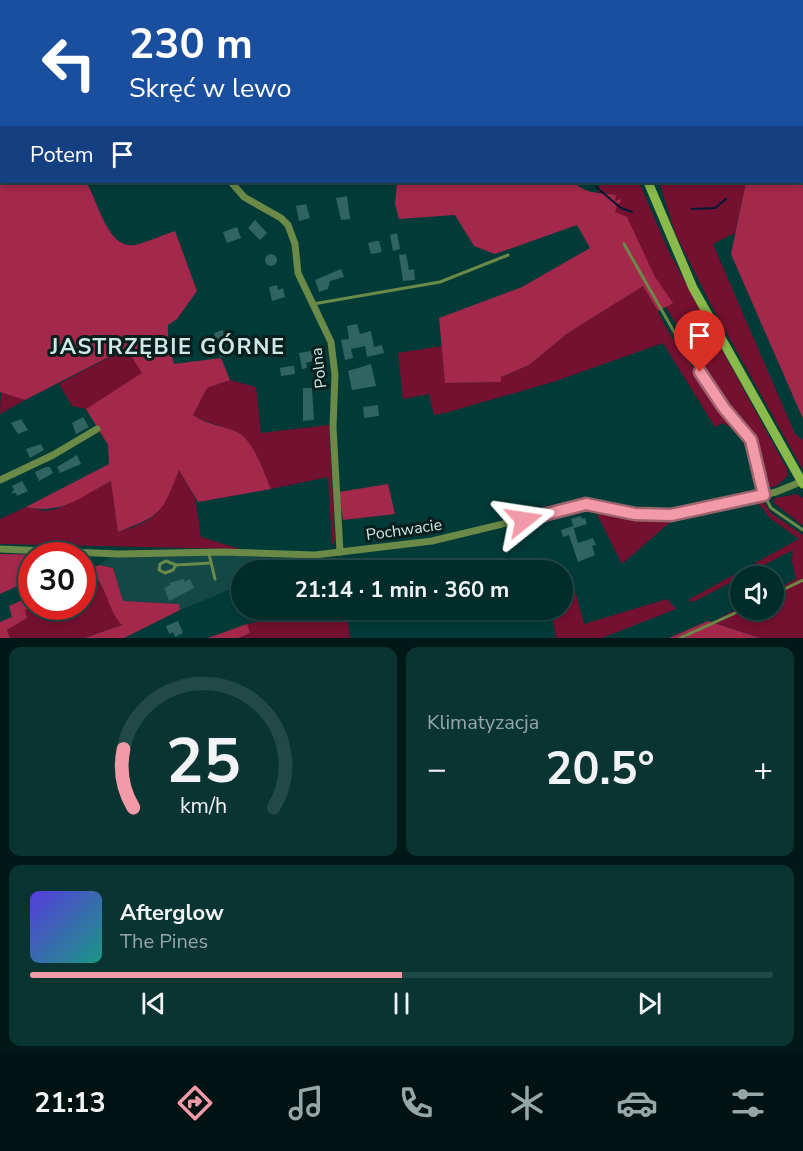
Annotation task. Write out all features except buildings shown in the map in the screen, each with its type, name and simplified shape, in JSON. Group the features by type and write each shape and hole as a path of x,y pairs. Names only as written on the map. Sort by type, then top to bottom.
{"main road":[{"path":"648,183 693,288 803,482"}],"street":[{"name":"Polna","path":"232,183 244,196 281,218 288,225 295,244 298,273 331,342 334,358 333,427 340,552"},
{"path":"0,480 97,429"},
{"name":"Pochwacie","path":"0,549 119,554 209,552 300,555 340,552 432,541 586,504 614,511 655,516 689,513 764,495 803,482"}],"lane":[{"path":"624,244 677,337 724,408 751,440 764,495 771,508 803,530"},
{"path":"311,304 440,282 508,255"},
{"path":"209,552 215,579"},
{"path":"176,565 173,570 165,573 159,570 160,564 166,561 176,565 211,562"},
{"path":"784,589 803,580"},
{"path":"680,638 730,615"}],"shaded area":[{"path":"0,183 86,183 104,222 117,240 135,245 175,231 197,291 177,319 168,325 168,338 174,364 221,358 230,380 207,388 193,415 243,436 258,458 271,489 198,502 179,470 164,504 158,511 152,517 118,532 111,481 61,507 39,509 26,507 109,464 108,445 86,409 142,373 126,348 25,400 0,392"},
{"path":"397,183 576,183 588,191 616,195 615,201 621,199 621,202 617,205 615,212 627,217 655,277 673,303 658,311 643,286 568,333 529,365 501,377 501,382 445,383 439,318 522,287 590,248 577,225 495,254 474,246 455,215 399,219 395,204"},
{"path":"601,183 639,183 669,252 787,469 788,476 775,487 770,487 757,447 707,374 652,285 605,229 616,195 597,192"},
{"path":"659,183 746,183 735,233 713,244 795,434 803,440 803,470 711,305 676,235"},
{"path":"746,183 803,183 803,419 731,254"},
{"path":"644,285 668,331 736,431 723,423 715,427 663,343 553,382 445,413 434,415 429,394 403,399 398,353 442,346 445,383 500,382 501,377 529,365 568,333"},
{"path":"126,348 143,373 86,409 72,406 59,384"},
{"path":"230,380 256,387 261,433 329,425 335,539 332,547 328,477 271,489 258,458 243,436 193,415 207,388"},
{"path":"1,391 25,400 0,414"},
{"path":"179,470 195,498 201,537 240,549 96,546 96,542 0,544 0,519 26,507 45,511 57,509 112,481 118,532 143,523 152,517 159,511"},
{"path":"388,484 395,514 343,520 339,492"},
{"path":"797,494 803,498 803,526 773,502 775,498"},
{"path":"763,501 771,513 803,535 803,638 760,638 712,622 730,613 730,620 784,620 784,585 796,579 792,561 793,550 762,566 750,566 799,539 770,518 758,503"},
{"path":"595,510 648,521 675,518 622,564"},
{"path":"0,554 18,554 18,586 0,594"},
{"path":"218,555 305,559 231,560 231,589 180,610 179,604 123,601 113,568 99,565 110,557"},
{"path":"96,566 113,568 123,601 179,604 180,610 124,638 85,638 122,625 96,577"},
{"path":"730,577 730,583 693,602 688,600"},
{"path":"96,578 122,625 85,638 10,638 7,630 24,620 96,620"},
{"path":"573,582 584,624 667,599 676,609 602,638 556,638 553,620 573,620"},
{"path":"18,602 18,620 24,620 7,630 10,638 0,638 0,622 12,617 9,606"},
{"path":"267,620 348,620 350,638 238,638 250,633 247,624"},
{"path":"708,621 760,638 669,638"},
{"path":"247,624 250,633 238,638 208,638"}],"waterway":[{"path":"596,187 621,208 632,212"},
{"path":"692,209 715,208 726,199"}],"district":[{"name":"JASTRZĘBIE GÓRNE","path":"168,347"}],"route":[{"path":"524,520 586,504 635,514 671,515 689,513 764,495 751,440 724,408 700,372"}]}
